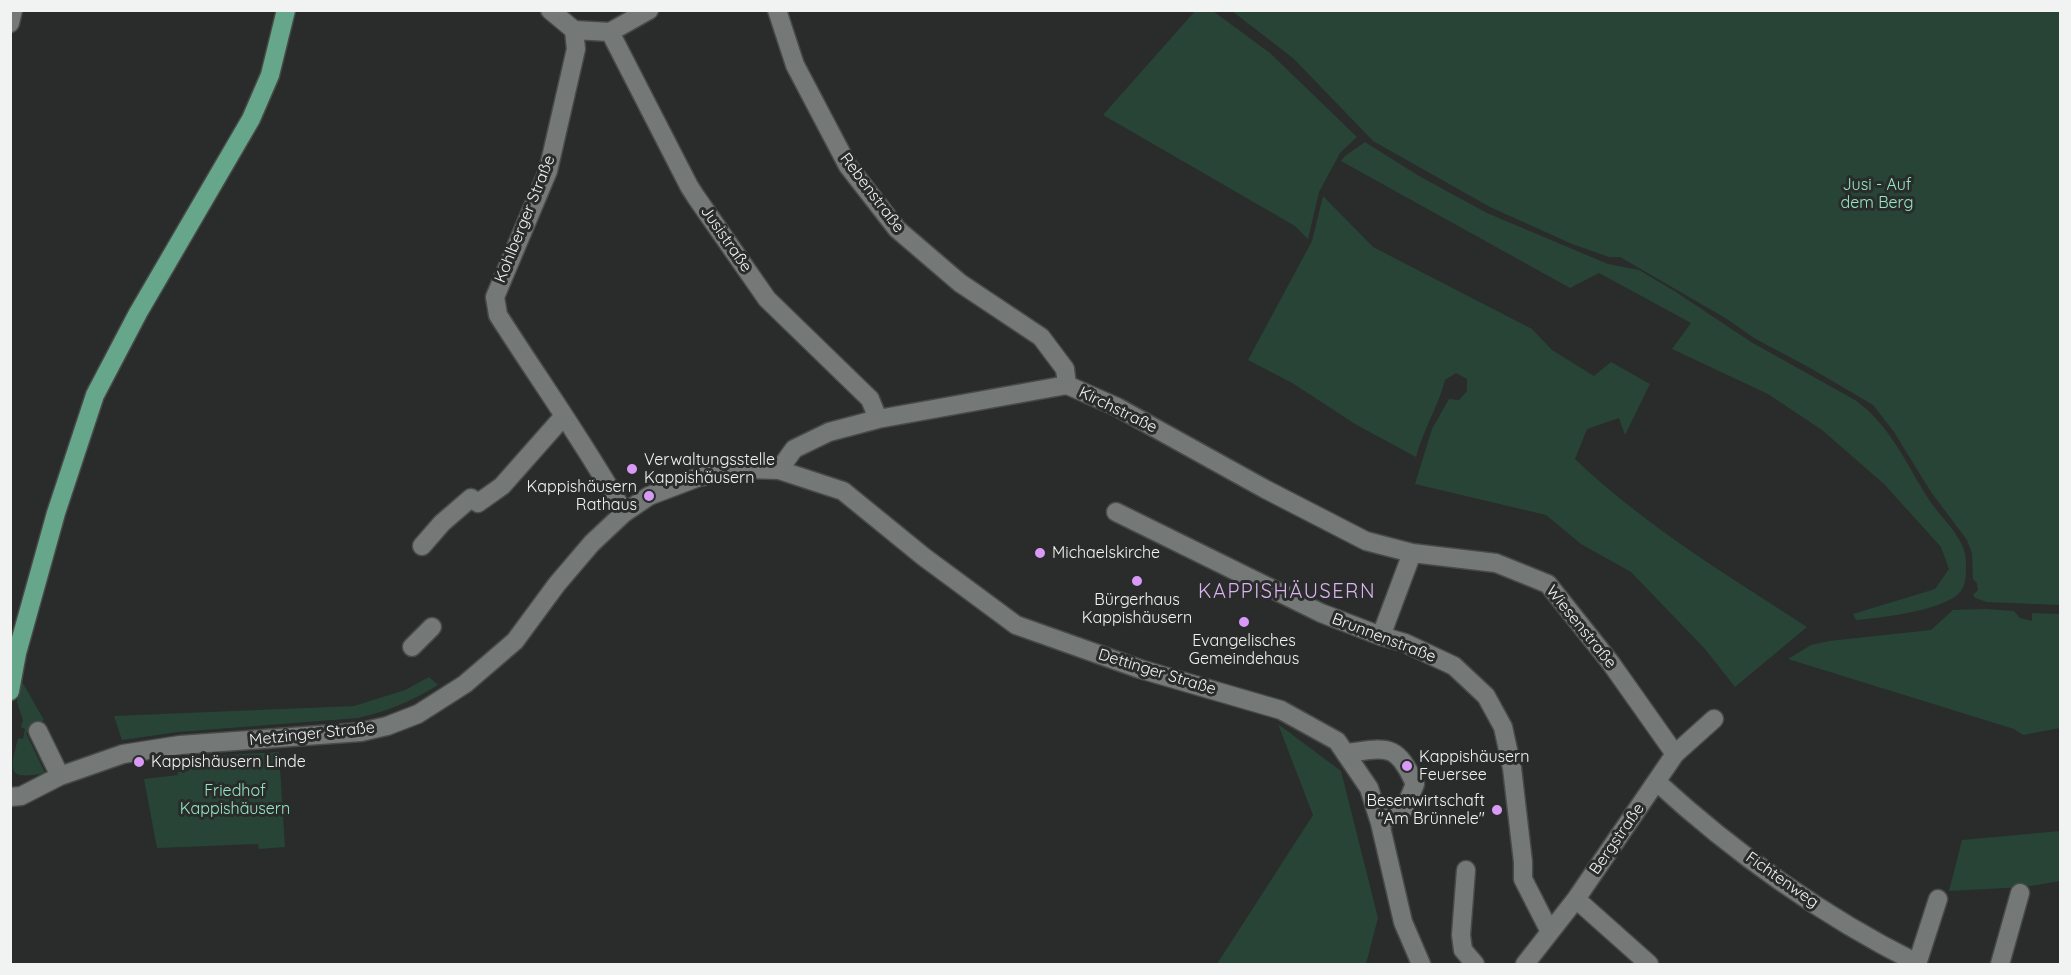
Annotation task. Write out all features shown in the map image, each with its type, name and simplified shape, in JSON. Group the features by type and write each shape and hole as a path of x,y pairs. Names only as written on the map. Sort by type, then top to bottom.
{"main road":[{"path":"10,691 17,652 56,513 95,395 138,313 251,119 270,75 286,10"}],"street":[{"path":"10,23 14,10"},
{"path":"550,10 574,30 610,32 649,10"},
{"name":"Rebenstraße","path":"777,10 795,65 848,166 897,230 960,283 1041,337 1065,369 1067,385"},
{"name":"Kohlberger Straße","path":"574,30 576,49 548,171 495,297 498,315 563,417 596,463 624,513"},
{"name":"Jusistraße","path":"610,32 689,186 767,299 870,399 878,419"},
{"name":"Kirchstraße","path":"779,470 794,449 829,432 878,419 1067,385 1117,407 1256,484 1366,541 1412,554"},
{"path":"422,546 442,523 471,498 478,503 502,486 563,417"},
{"name":"Metzinger Straße","path":"10,797 21,796 60,776 123,754 180,745 362,732 387,726 418,714 465,684 514,641 569,569 592,543 624,513 649,496 699,477 747,469 779,470"},
{"name":"Dettinger Straße","path":"779,470 843,491 924,557 1016,625 1140,669 1281,710 1337,741 1369,788 1380,823 1403,922 1421,964"},
{"name":"Brunnenstraße","path":"1116,512 1321,614 1405,643 1454,666 1486,696 1503,727 1512,768 1523,879 1550,932"},
{"path":"1381,636 1412,554"},
{"name":"Wiesenstraße","path":"1412,554 1496,563 1548,584 1610,662 1675,754"},
{"path":"412,647 432,627"},
{"name":"Bergstraße","path":"1525,964 1576,899 1675,754 1714,719"},
{"path":"38,731 60,776"},
{"path":"1346,753 1384,748 1396,755 1407,766 1415,784 1405,808 1380,823"},
{"name":"Fichtenweg","path":"1657,782 1713,831 1807,899 1917,964"},
{"path":"1466,870 1461,935 1463,950 1475,964"},
{"path":"2000,964 2020,893"},
{"path":"1576,899 1649,964"},
{"path":"1917,964 1938,899"}],"green space":[{"path":"1196,10 1213,11 1270,53 1357,137 1340,153 1319,192 1308,239 1295,226 1103,115"},
{"name":"Jusi - Auf dem Berg","path":"1232,11 2060,11 2060,605 1987,602 1975,598 1973,595 1978,590 1977,583 1973,579 1972,553 1967,540 1931,492 1894,432 1873,405 1754,338 1727,319 1620,257 1609,257 1572,244 1490,207 1373,141 1294,59"},
{"path":"1365,142 1419,176 1487,213 1608,264 1639,270 1751,342 1855,400 1887,432 1930,501 1961,543 1965,554 1966,569 1965,582 1960,592 1948,601 1923,609 1856,620 1853,614 1935,589 1949,569 1941,547 1884,484 1822,430 1768,394 1672,349 1691,323 1599,273 1570,288 1341,161"},
{"path":"1323,196 1373,247 1532,329 1552,350 1594,376 1611,362 1650,384 1625,435 1619,418 1587,429 1575,459 1629,506 1658,527 1807,627 1735,687 1705,649 1631,572 1581,544 1546,515 1415,484 1432,429 1449,399 1459,400 1467,391 1467,379 1456,373 1445,380 1416,457 1355,424 1294,384 1248,360 1312,241"},
{"path":"1953,610 2014,611 2020,618 2032,621 2032,613 2060,614 2060,728 2023,735 2014,729 1788,659 1811,645 1931,630"},
{"path":"429,677 438,685 400,705 358,718 178,732 122,740 114,716 354,706 405,690"},
{"path":"21,680 44,720 26,733 45,773 23,775 14,771 13,758 18,738 23,739 25,729 21,727 23,720 17,702"},
{"path":"1278,724 1341,771 1378,918 1366,964 1217,964 1313,815"},
{"name":"Friedhof Kappishäusern","path":"279,752 285,847 259,849 258,844 157,848 144,779 178,775 178,772 189,771 188,757"},
{"path":"2060,831 2060,881 2025,887 1949,891 1962,840"}],"place":[{"name":"Verwaltungsstelle Kappishäusern","path":"632,469"},
{"name":"Kappishäusern Rathaus","path":"649,496"},
{"name":"Michaelskirche","path":"1040,553"},
{"name":"Bürgerhaus Kappishäusern","path":"1137,581"},
{"name":"Evangelisches Gemeindehaus","path":"1244,622"},
{"name":"Kappishäusern Linde","path":"139,762"},
{"name":"Kappishäusern Feuersee","path":"1407,766"},
{"name":"Besenwirtschaft \"Am Brünnele\"","path":"1497,810"}],"district":[{"name":"KAPPISHÄUSERN","path":"1287,592"}]}
